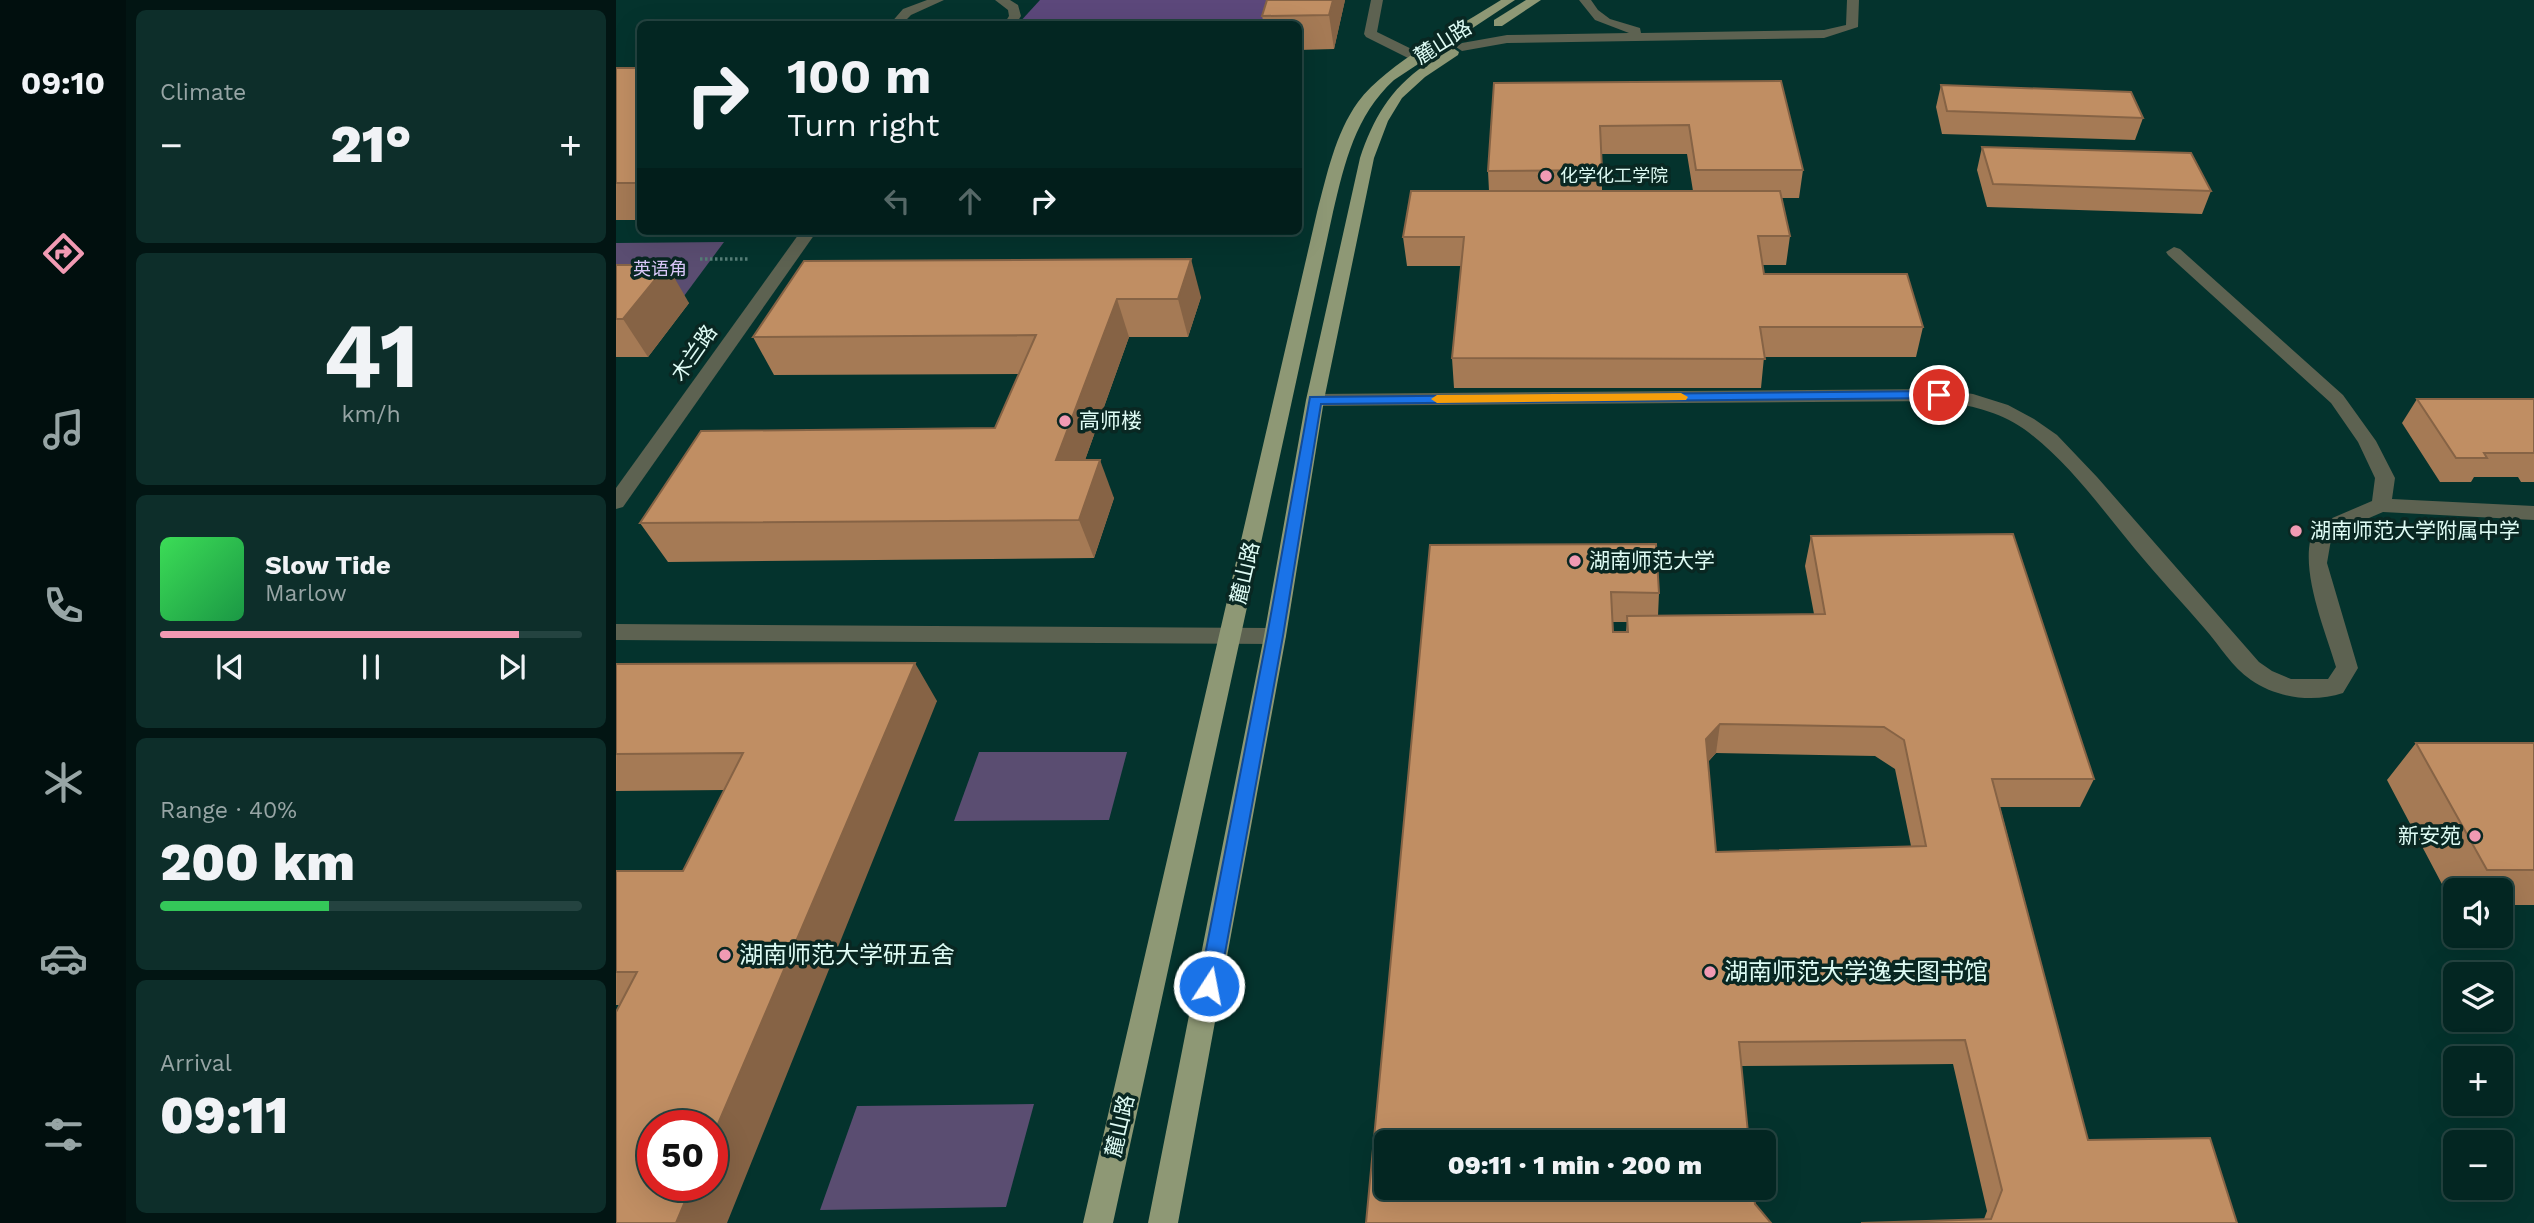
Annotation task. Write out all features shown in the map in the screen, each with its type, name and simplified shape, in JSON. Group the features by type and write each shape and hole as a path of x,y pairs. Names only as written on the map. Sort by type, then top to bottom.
{"main road":[{"name":"麓山路","path":"1163,1223 1275,636 1315,400 1341,272 1376,128 1389,102 1425,62 1509,0"},
{"name":"麓山路","path":"1098,1223 1325,212 1347,131 1371,91 1425,62 1462,47 1535,0"}],"lane":[{"path":"899,21 907,12 938,0"},
{"path":"1001,0 1014,8 1015,16 1012,21"},
{"path":"1377,0 1370,34 1425,62"},
{"path":"1585,0 1590,11 1617,28 1672,36"},
{"path":"1462,47 1507,38 1824,34 1852,27 1853,0"},
{"name":"木兰路","path":"616,502 806,235"},
{"path":"2174,252 2337,398 2367,441 2385,478 2381,505"},
{"path":"1315,400 1939,395 1994,404 2025,421 2060,446 2155,559 2261,676 2305,692 2336,687 2347,668 2317,564 2323,530 2381,505 2534,513"},
{"path":"616,632 1275,636"}],"path":[{"path":"700,259 790,258"}],"green space":[{"name":"英语角","path":"724,242 684,296 616,296 616,243"},
{"path":"979,752 1127,752 1109,820 954,821"},
{"path":"1034,1104 1006,1207 820,1210 857,1106"}],"shaded area":[{"path":"1040,0 1275,0 1267,21 1021,21"}],"building":[{"path":"1267,0 1333,0 1329,15 1262,16"},
{"path":"616,68 637,68 637,183 616,183"},
{"name":"化学化工学院","path":"1781,81 1803,170 1696,170 1689,125 1600,126 1602,170 1488,171 1494,83"},
{"path":"1941,85 2131,92 2143,118 1947,111"},
{"path":"1982,147 2191,153 2211,191 1993,184"},
{"path":"1411,191 1780,191 1790,236 1758,236 1764,274 1907,274 1923,327 1760,327 1765,359 1452,358 1464,237 1403,237"},
{"path":"1191,259 1178,299 1117,299 1056,460 1100,460 1079,520 640,523 701,431 995,428 1036,335 753,337 804,261"},
{"path":"616,265 667,265 623,319 616,319"},
{"path":"2417,399 2534,399 2534,453 2484,453 2487,458 2456,458"},
{"name":"湖南师范大学逸夫图书馆","path":"2013,534 2094,779 1992,779 2088,1140 2210,1138 2237,1223 1861,1223 1991,1219 2002,1190 1965,1040 1739,1042 1748,1130 1375,1130 1430,545 1656,544 1659,593 1611,592 1613,632 1628,632 1627,616 1825,614 1811,536","holes":["1720,724 1884,727 1904,740 1926,846 1716,852 1706,739"]},
{"name":"湖南师范大学研五舍","path":"915,663 724,1110 637,1110 637,1201 685,1201 676,1223 616,1223 616,1012 637,972 616,972 616,871 683,871 743,753 616,754 616,664"},
{"path":"2416,743 2534,743 2534,870 2487,870"},
{"name":"湖南师范大学逸夫图书馆","path":"1374,1138 1374,1200 1754,1200 1771,1223 1366,1223"}],"slow traffic":[{"path":"1437,399 1681,397"}],"place":[{"name":"化学化工学院","path":"1546,176"},
{"name":"高师楼","path":"1065,421"},
{"name":"湖南师范大学附属中学","path":"2296,531"},
{"name":"湖南师范大学","path":"1575,561"},
{"name":"新安苑","path":"2475,836"},
{"name":"湖南师范大学研五舍","path":"725,955"},
{"name":"湖南师范大学逸夫图书馆","path":"1710,972"}],"route":[{"path":"1209,986 1275,636 1315,400 1939,395"}]}
